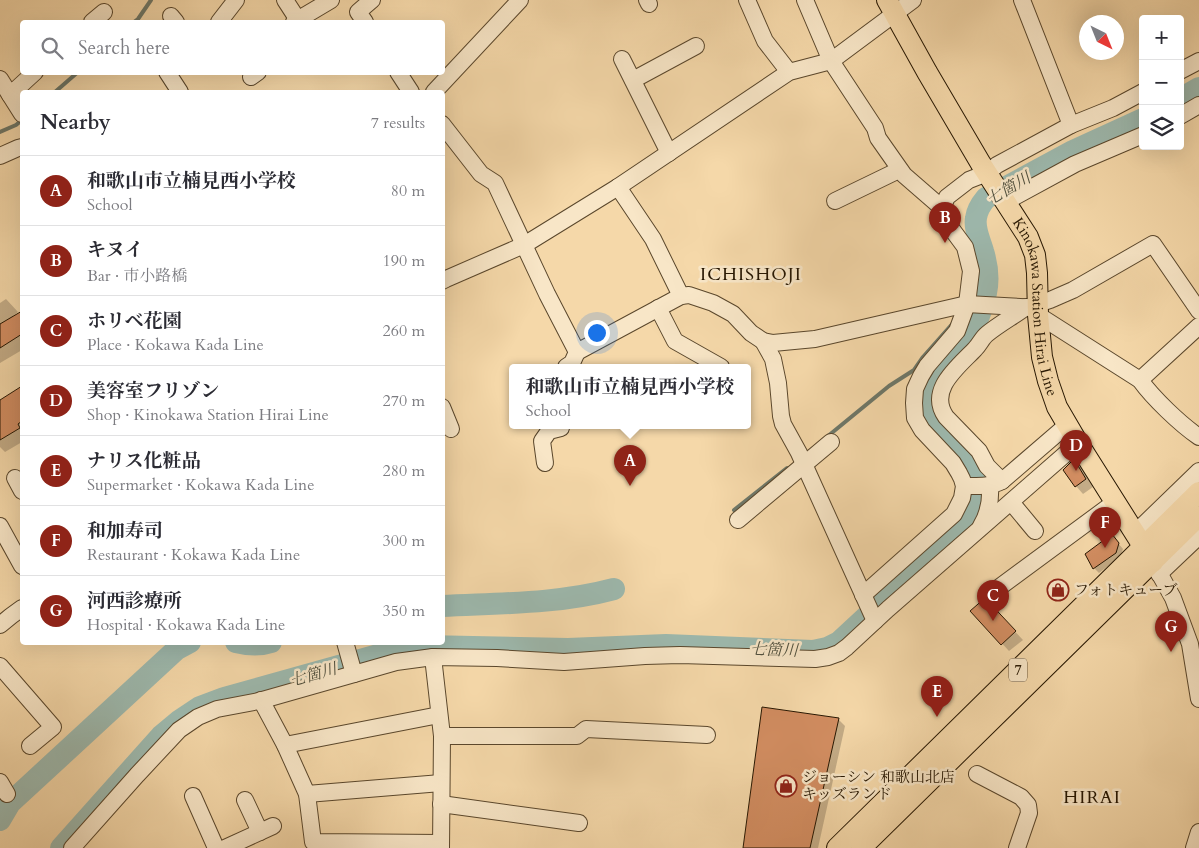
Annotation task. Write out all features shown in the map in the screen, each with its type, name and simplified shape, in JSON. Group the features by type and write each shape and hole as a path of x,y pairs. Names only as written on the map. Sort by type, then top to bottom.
{"main road":[{"name":"Kinokawa Station Hirai Line","path":"890,7 989,177 1028,237 1035,255 1037,273 1035,309 1042,357 1057,407 1148,554"},
{"name":"7","path":"861,848 1148,554 1199,492"},
{"name":"7","path":"837,848 1148,554 1199,516"}],"street":[{"path":"221,20 236,0"},
{"path":"285,0 295,20"},
{"path":"298,20 331,0"},
{"path":"358,11 372,0"},
{"path":"436,90 520,0"},
{"path":"747,0 765,41 790,72"},
{"path":"80,845 137,775 179,730 198,716 217,709 261,700 352,667 433,657 564,662 680,655 815,659 839,653 851,643 870,609 954,514 966,486 960,473 922,430 915,418 914,403 915,389 921,376 927,366 957,331 969,304 971,271 965,246 950,228 942,208 900,170 831,61 806,0"},
{"path":"445,280 524,245 618,187 790,72 831,61 890,7 913,0"},
{"path":"1022,0 1070,125"},
{"path":"633,80 696,46"},
{"path":"622,59 669,153"},
{"path":"1184,69 1199,61"},
{"path":"10,94 32,75"},
{"path":"168,75 179,90"},
{"path":"400,75 410,90"},
{"path":"0,79 20,111"},
{"path":"942,208 947,197 968,180 989,177 996,165 1070,125 1113,108 1139,94"},
{"path":"1184,114 1199,105"},
{"path":"445,128 481,174 496,183 576,352"},
{"path":"1004,200 1075,164 1139,137"},
{"path":"0,156 20,150"},
{"path":"835,201 900,170"},
{"path":"618,187 653,238 681,296"},
{"path":"977,531 984,522 988,511 993,484 987,466 979,451 942,412 940,396 943,385 950,375 986,335 1050,300 1073,290 1153,244 1199,311"},
{"path":"570,364 576,352 681,296 689,295 713,303 733,314 750,333 763,341 773,343 815,339 969,304 1035,309 1140,380 1165,407 1191,432 1199,437"},
{"path":"658,308 675,341 717,364"},
{"path":"1140,380 1199,326"},
{"path":"763,341 773,359 783,424 802,460 870,609"},
{"path":"445,414 451,429"},
{"path":"966,486 993,484 1067,426"},
{"path":"545,463 542,441 549,431 557,429"},
{"path":"738,520 802,460 831,442"},
{"path":"870,609 977,531 1078,443"},
{"path":"1148,554 1199,471"},
{"path":"1010,502 1035,531"},
{"path":"993,592 1115,502"},
{"path":"0,526 20,562"},
{"path":"1148,554 1199,536"},
{"path":"1148,554 1195,642 1199,700"},
{"path":"0,625 20,609"},
{"path":"346,645 352,667"},
{"path":"261,700 286,745 307,794 313,842 441,845 442,736 433,657"},
{"path":"0,666 53,726 30,746"},
{"path":"286,745 439,715"},
{"path":"442,736 577,736 586,729 707,735"},
{"path":"977,774 1021,797 1028,805 1029,813 1017,848"},
{"path":"307,794 441,783"},
{"path":"193,796 216,848"},
{"path":"226,848 266,829 245,800"},
{"path":"441,804 579,823"},
{"path":"1194,848 1199,832"}],"building":[{"path":"20,312 20,335 0,348 0,324"},
{"path":"20,387 20,422 18,424 20,428 0,440 0,400"},
{"path":"1074,459 1086,479 1075,487 1063,470"},
{"path":"1112,534 1119,543 1116,553 1093,569 1085,554"},
{"path":"985,598 1016,631 1001,645 970,611"},
{"path":"762,707 839,718 810,848 743,848"}],"waterway":[{"path":"137,20 151,0"},
{"path":"57,90 75,75"},
{"name":"七箇川","path":"1184,97 1199,88"},
{"name":"七箇川","path":"61,848 161,736 200,707 224,698 392,651 424,646 568,649 666,645 813,651 827,648 839,642 961,529 970,517 976,502 977,494 973,470 963,453 934,420 927,405 927,394 935,375 969,335 985,298 987,288 986,266 976,226 980,207 986,198 1073,151 1139,121"},
{"path":"0,132 20,122"},
{"path":"969,317 979,317"},
{"path":"828,436 889,386 914,370 954,322"},
{"path":"734,510 787,468"},
{"path":"445,606 572,598 614,589"},
{"path":"0,820 10,803 177,649 184,645"}],"place":[{"name":"キヌイ","path":"945,243"},
{"name":"美容室フリゾン","path":"1076,471"},
{"name":"和歌山市立楠見西小学校","path":"630,486"},
{"name":"和加寿司","path":"1105,548"},
{"name":"フォトキューブ","path":"1058,590"},
{"name":"ホリベ花園","path":"993,621"},
{"name":"河西診療所","path":"1171,652"},
{"name":"ナリス化粧品","path":"937,717"},
{"name":"ジョーシン 和歌山北店 キッズランド","path":"786,786"}],"district":[{"name":"ICHISHOJI","path":"751,274"},
{"name":"HIRAI","path":"1092,797"}]}
